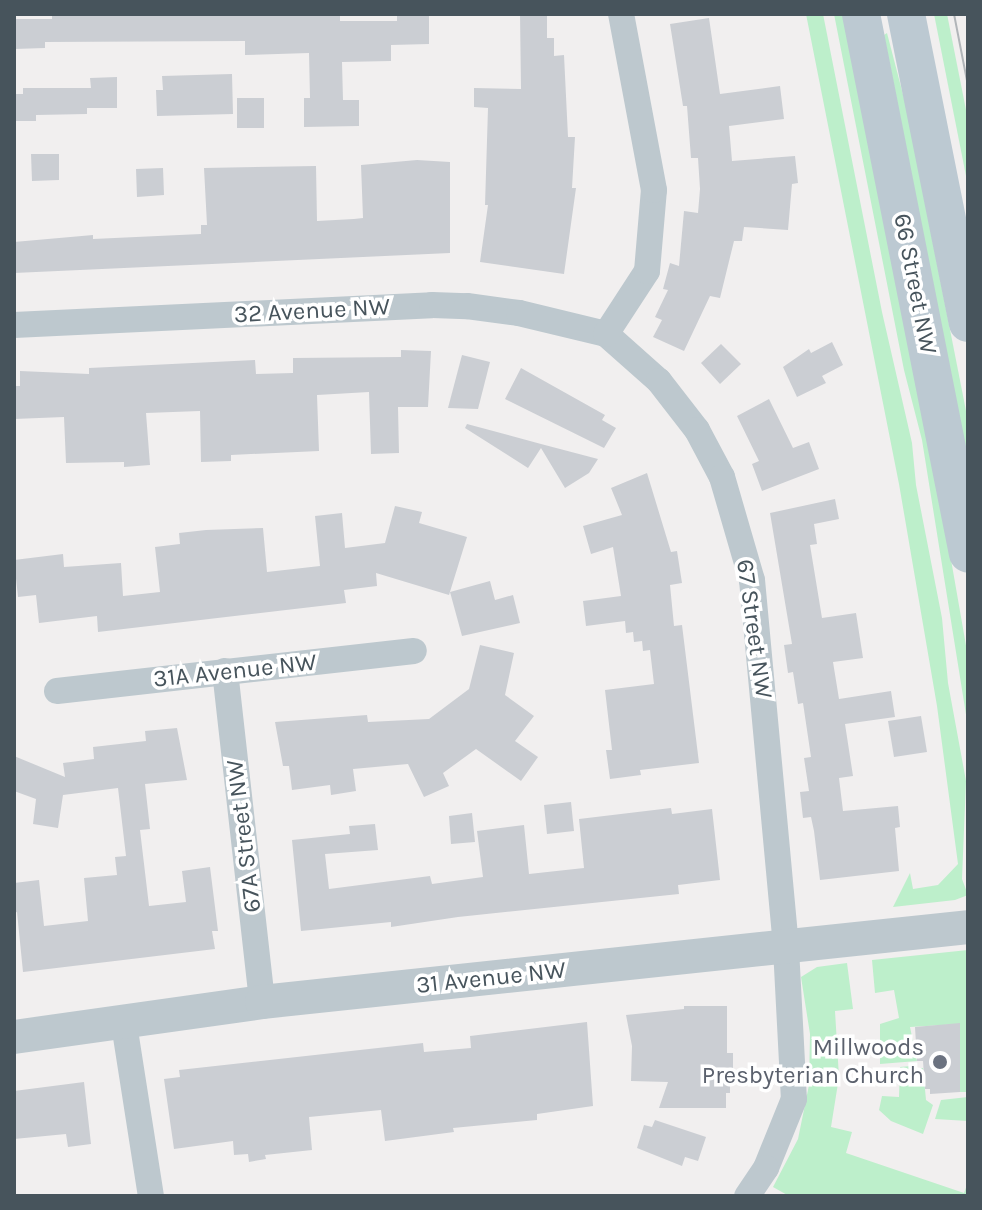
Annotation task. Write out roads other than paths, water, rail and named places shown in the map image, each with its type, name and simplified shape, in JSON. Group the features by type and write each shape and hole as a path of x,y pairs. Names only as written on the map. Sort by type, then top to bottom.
{"main road":[{"name":"66 Street NW","path":"861,14 968,554"},
{"name":"66 Street NW","path":"906,14 968,323"}],"street":[{"path":"606,334 647,271 654,190 621,14"},
{"name":"32 Avenue NW","path":"14,325 432,305 519,313 606,334"},
{"name":"67 Street NW","path":"606,334 659,381 697,430 722,477 752,580 786,948 794,1099 766,1168 747,1196"},
{"name":"31A Avenue NW","path":"57,691 414,651"},
{"name":"67A Street NW","path":"225,671 262,1002"},
{"name":"31 Avenue NW","path":"14,1037 124,1024 262,1002 968,927"},
{"path":"124,1024 151,1196"}],"tram line":[{"path":"954,14 968,86"}],"place":[{"name":"Millwoods Presbyterian Church","path":"940,1062"}]}
